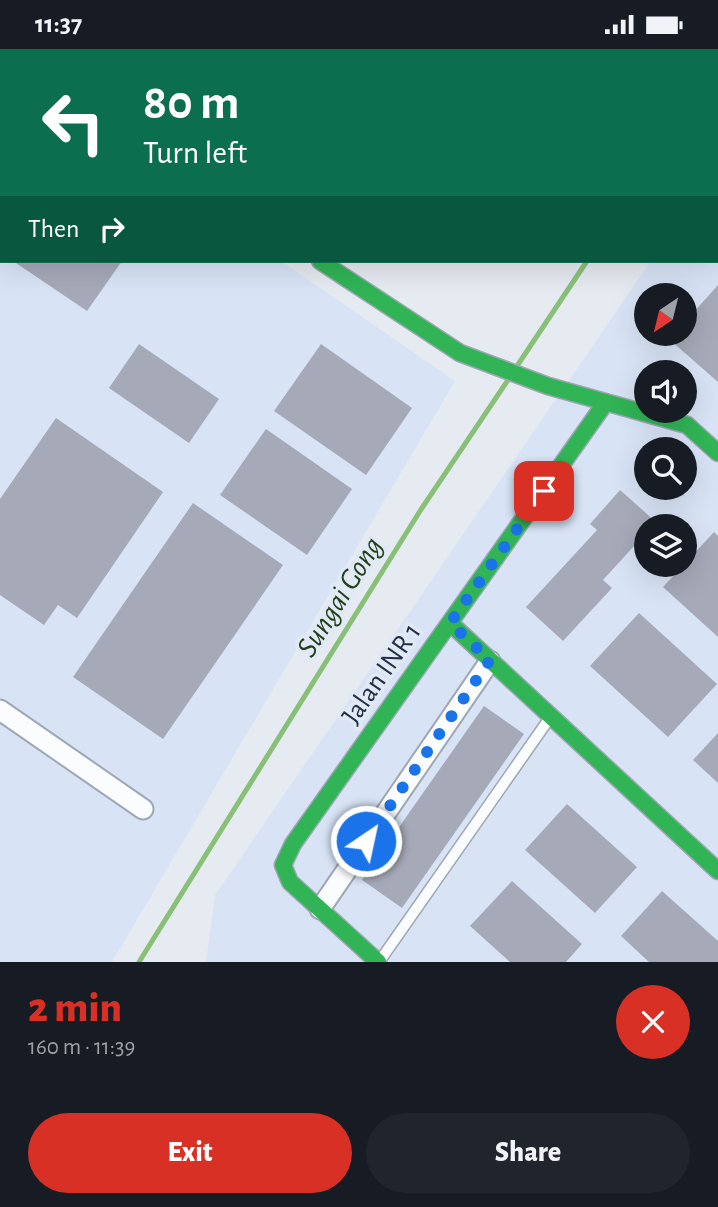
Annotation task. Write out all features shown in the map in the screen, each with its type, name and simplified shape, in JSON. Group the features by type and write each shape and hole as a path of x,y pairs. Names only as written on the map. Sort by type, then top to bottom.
{"street":[{"path":"323,263 445,344 476,360 548,386 687,425 718,453"},
{"name":"Jalan INR 1","path":"379,962 290,882 282,865 293,845 606,402"},
{"path":"450,623 718,871"},
{"path":"320,909 490,660"},
{"path":"0,710 143,809"}],"lane":[{"path":"379,962 551,716"}],"shaded area":[{"path":"0,263 284,263 455,381 112,962 0,962"},
{"path":"650,263 718,263 718,962 206,962 215,895 634,286 634,347 697,346 697,283 636,283"}],"building":[{"path":"16,263 121,263 87,311"},
{"path":"718,285 718,382 697,364 697,360 693,360 678,347 697,346 697,308"},
{"path":"139,344 219,399 189,443 109,388"},
{"path":"321,344 412,408 366,475 274,411"},
{"path":"56,418 163,492 77,618 58,605 44,625 0,595 0,499"},
{"path":"266,429 352,489 307,555 220,495"},
{"path":"620,490 647,514 634,514 634,546 603,580 612,588 563,641 526,607 597,530 590,524"},
{"path":"193,503 283,565 163,739 73,677"},
{"path":"714,532 718,536 718,637 663,587 672,577 697,577 697,550"},
{"path":"639,613 717,684 668,737 590,666"},
{"path":"484,706 524,734 402,908 362,880"},
{"path":"718,733 718,783 693,760"},
{"path":"567,804 637,867 595,913 525,850"},
{"path":"512,881 582,944 566,962 510,962 470,926"},
{"path":"662,891 718,941 718,962 649,962 621,936"}],"waterway":[{"name":"Sungai Gong","path":"517,366 586,263"},
{"name":"Sungai Gong","path":"139,962 420,511 508,380"}],"traffic: fast":[{"path":"323,263 460,353 548,386 687,425 718,453"},
{"path":"378,962 290,882 283,865 293,844 606,402"},
{"path":"450,623 718,871"}],"route":[{"path":"366,841 490,660 450,623 544,491"}]}
